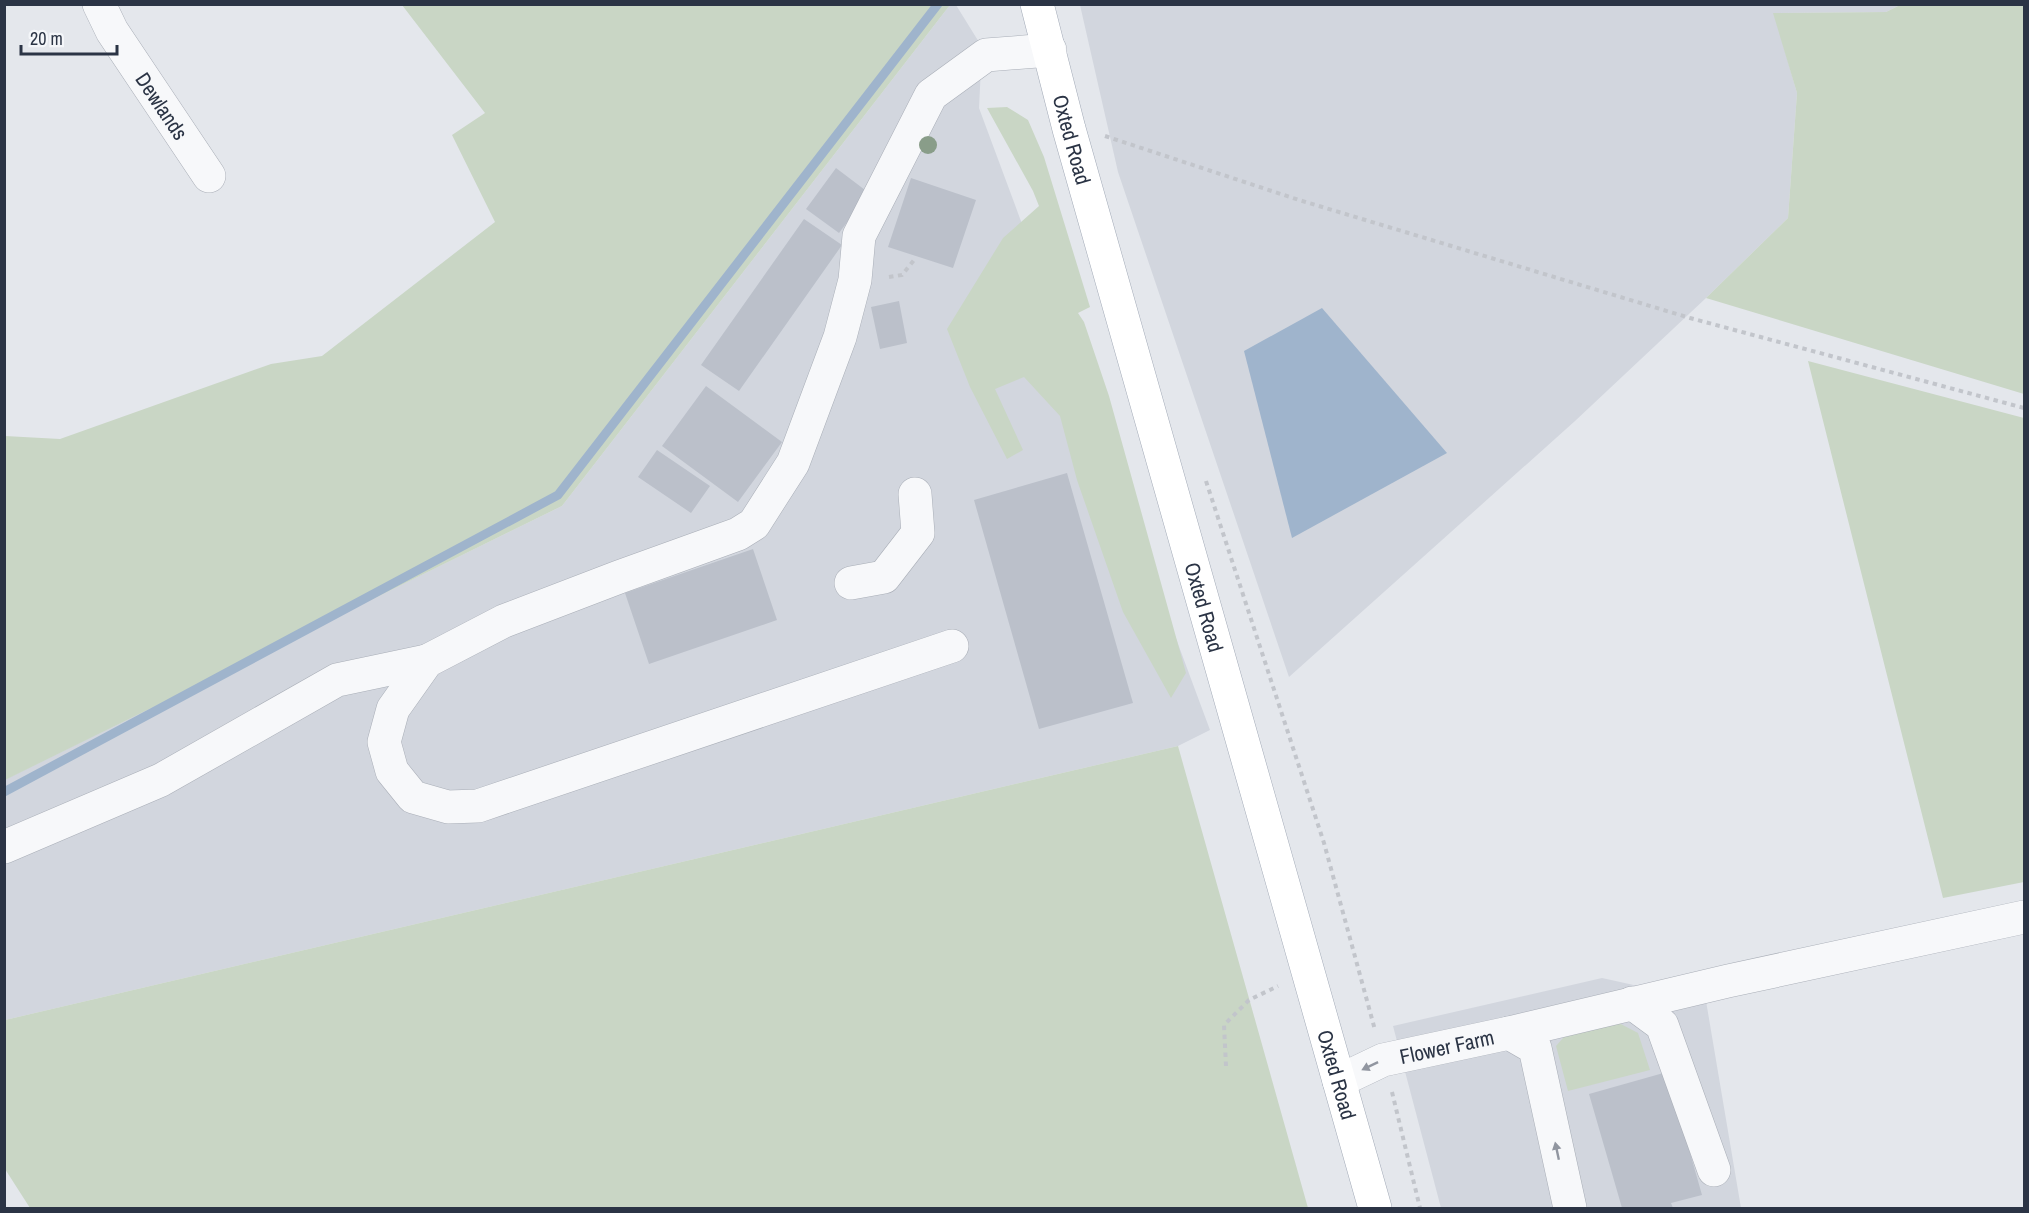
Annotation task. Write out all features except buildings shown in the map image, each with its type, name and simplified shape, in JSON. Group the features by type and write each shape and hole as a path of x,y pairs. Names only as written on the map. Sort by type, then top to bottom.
{"main road":[{"name":"Oxted Road","path":"1037,4 1069,129 1375,1209"}],"street":[{"name":"Dewlands","path":"99,4 112,31 209,176"},
{"path":"4,847 161,780 337,680 427,661 504,621 738,534 754,524 793,463 840,336 855,280 859,236 932,94 986,55 1050,50"},
{"path":"851,583 884,577 918,533 915,494"},
{"path":"427,661 393,709 384,742 392,771 413,797 448,807 478,806 952,646"},
{"name":"Flower Farm","path":"1339,1082 1383,1060 1531,1035 1632,1003 2025,917"},
{"path":"1662,1025 1679,992"},
{"path":"1632,1003 1662,1025 1714,1170"},
{"path":"1531,1035 1570,1209"}],"path":[{"path":"1069,129 1093,136 1110,137 1299,200 1690,318 2025,408"},
{"path":"1203,473 1324,843 1383,1060 1420,1209"},
{"path":"1226,1066 1224,1025 1250,1000 1309,971"}],"shaded area":[{"path":"950,5 956,5 982,47 979,108 1210,730 1178,746 5,1020 4,780 562,506"},
{"path":"1080,5 1900,5 1886,12 1774,13 1797,93 1788,218 1575,421 1289,677 1118,172"},
{"path":"1602,978 1706,1001 1741,1208 1441,1208 1393,1026"}],"green space":[{"path":"1902,4 2024,5 2024,394 1706,298 1788,218 1797,93 1773,13 1886,12"},
{"path":"402,5 950,5 562,506 5,780 5,436 60,439 271,364 322,356 495,222 452,135 485,113"},
{"path":"1007,107 1028,120 1044,157 1090,307 1078,313 1084,322 1109,396 1186,673 1171,698 1123,612 1077,480 1060,416 1024,377 995,389 1023,450 1007,459 970,387 947,329 1003,238 1039,206 987,108"},
{"path":"1808,361 2024,418 2024,882 1943,898"},
{"path":"1178,746 1308,1208 30,1208 5,1169 5,1020"},
{"path":"1615,1021 1638,1033 1650,1070 1568,1091 1556,1046 1577,1022"}],"water":[{"path":"1322,308 1447,453 1292,538 1244,351"}],"waterway":[{"path":"4,792 558,495 938,4"}]}
